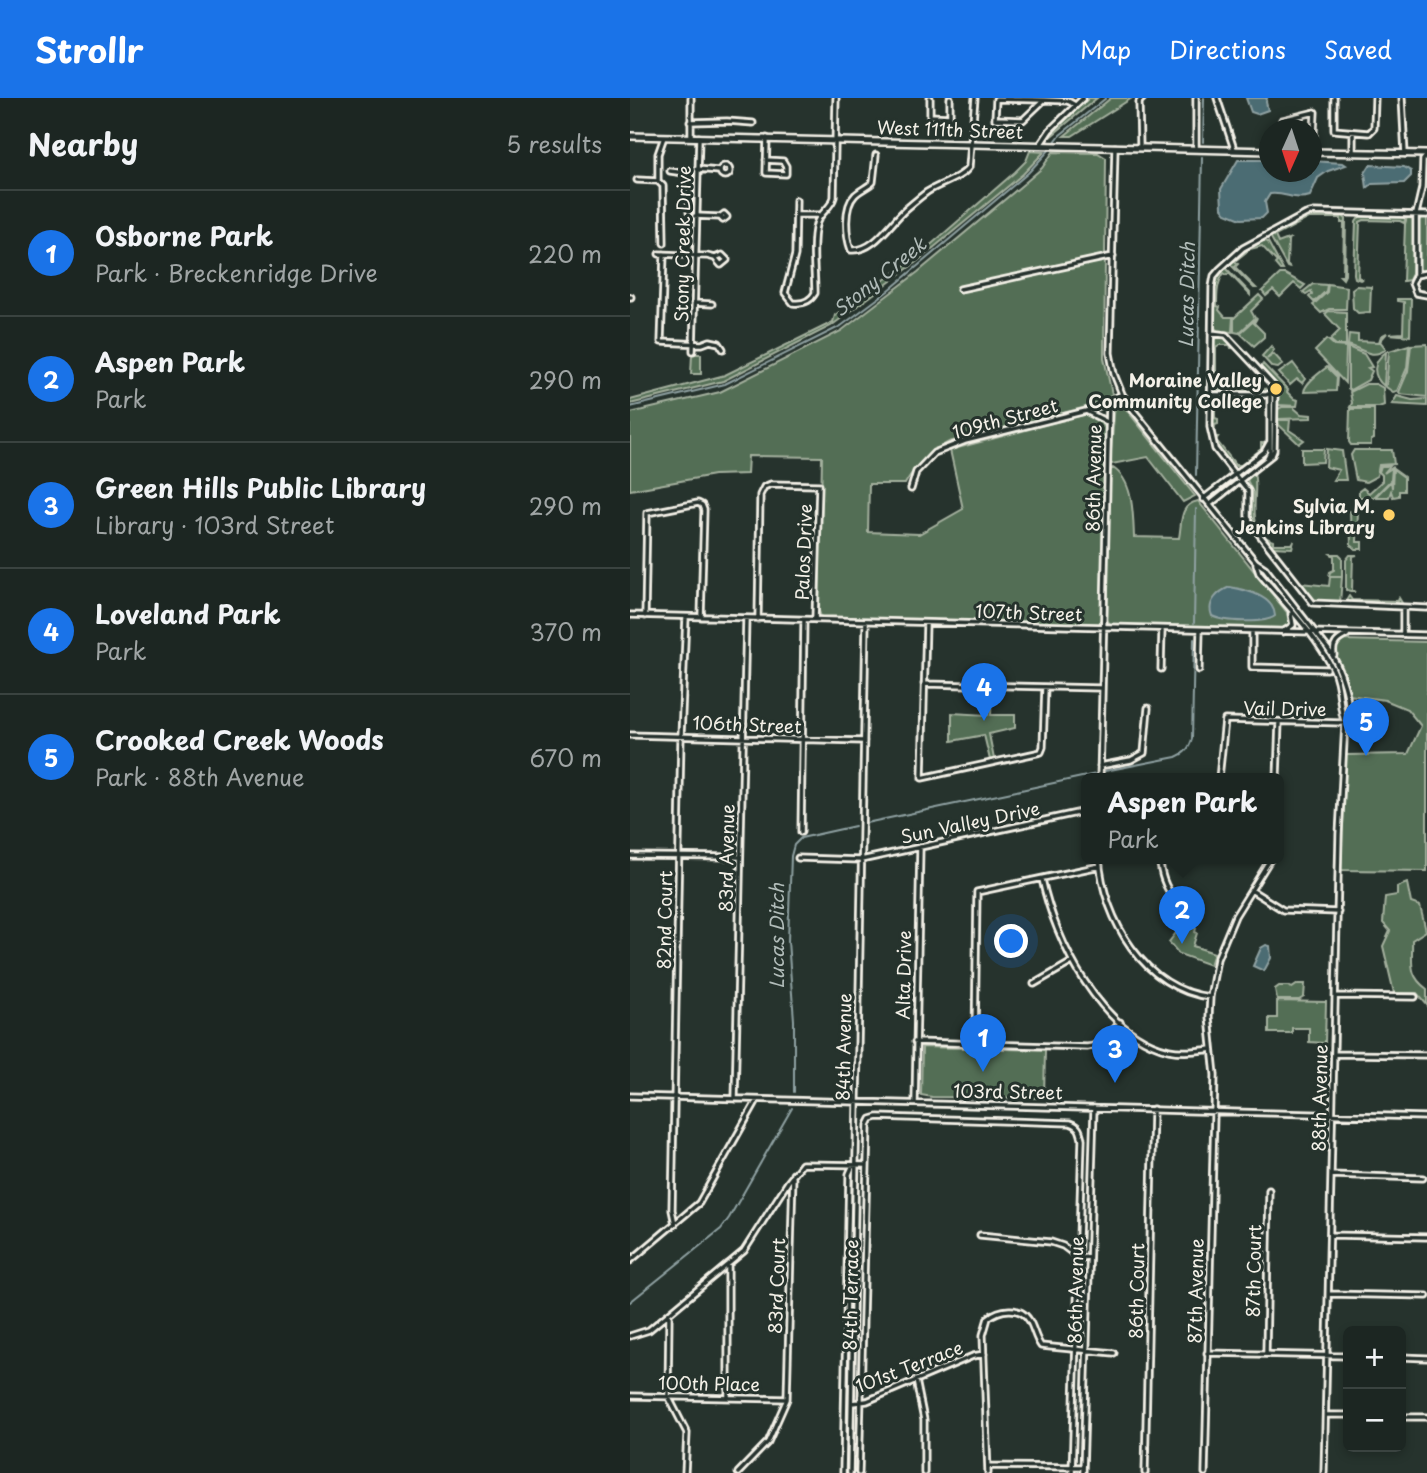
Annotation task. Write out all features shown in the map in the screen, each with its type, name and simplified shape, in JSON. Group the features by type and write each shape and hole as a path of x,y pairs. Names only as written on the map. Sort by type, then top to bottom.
{"main road":[{"name":"West 111th Street","path":"630,136 1259,150"},
{"path":"1322,152 1427,154"}],"street":[{"path":"691,98 691,137"},
{"path":"796,200 795,256 785,293 788,299 800,304 807,302 815,293 816,227 820,215 832,204 834,197 836,98"},
{"path":"930,98 930,116 950,117 950,98"},
{"path":"876,155 873,181 854,195 848,207 848,241 851,250 860,251 870,245 926,192 965,173 969,167 975,98"},
{"path":"1040,145 1050,130 1083,98"},
{"path":"1140,148 1139,102 1143,98"},
{"path":"1196,98 1196,149"},
{"path":"1217,98 1234,150"},
{"path":"1334,98 1333,128 1339,132 1353,133 1369,133 1374,129 1375,98"},
{"path":"1402,98 1405,154"},
{"path":"1044,100 1023,120 995,119 996,99 1044,100 1068,101 1075,105"},
{"path":"1286,119 1315,112 1314,119"},
{"path":"690,122 753,123"},
{"path":"1353,133 1353,152"},
{"path":"657,181 658,154 664,136"},
{"name":"Stony Creek Drive","path":"693,351 699,137"},
{"path":"766,160 783,161 786,174 766,173 766,160 767,138"},
{"path":"1115,147 1110,353 1114,374 1122,394 1203,499 1256,562"},
{"path":"1427,154 1423,160 1422,188 1416,214 1416,275 1412,280 1413,290 1419,295 1427,295"},
{"path":"697,169 720,171"},
{"path":"670,170 689,175 689,212"},
{"path":"637,180 657,181 663,186 664,243"},
{"path":"690,193 696,194"},
{"path":"1427,215 1309,213 1243,248 1214,276 1210,395 1211,441 1249,493 1248,516 1252,527 1313,603 1427,608"},
{"path":"796,215 820,215"},
{"path":"695,216 720,217"},
{"path":"715,258 662,254 661,342 715,341 723,349"},
{"path":"960,289 1112,256"},
{"path":"1416,275 1427,273"},
{"path":"694,303 712,304"},
{"path":"1211,333 1226,335 1273,385 1270,452 1266,460"},
{"path":"1210,395 1266,395 1272,391"},
{"path":"1209,505 1266,460 1274,450 1275,394 1272,391"},
{"name":"86th Avenue","path":"1100,773 1109,402 1122,394"},
{"name":"109th Street","path":"911,489 916,472 934,453 965,441 1086,411 1109,402"},
{"name":"109th Street","path":"1086,411 1109,423"},
{"path":"1203,499 1264,452 1269,443"},
{"name":"Palos Drive","path":"758,619 760,495 764,487 771,484 819,485 815,620"},
{"path":"645,616 647,513 698,503 704,507 701,617"},
{"name":"88th Avenue","path":"1256,562 1259,573 1290,609 1334,670 1345,723"},
{"name":"88th Avenue","path":"1256,562 1265,568 1334,657 1347,700 1348,718 1345,723 1341,771 1325,1473"},
{"path":"1403,607 1403,635"},
{"path":"1278,633 1293,625 1290,609"},
{"name":"107th Street","path":"630,615 1427,635"},
{"name":"82nd Court","path":"675,1224 672,1210 681,736 686,617"},
{"name":"83rd Avenue","path":"735,1099 746,618"},
{"path":"801,832 804,620"},
{"name":"84th Avenue","path":"850,1473 866,622"},
{"path":"926,623 922,778 1041,752 1045,687"},
{"path":"1161,668 1162,629"},
{"path":"1199,670 1200,630"},
{"path":"1252,632 1252,667 1326,669"},
{"path":"1334,657 1333,650 1338,640 1350,634"},
{"path":"924,684 1102,688"},
{"path":"1100,766 1131,760 1143,753 1148,708"},
{"name":"Vail Drive","path":"1220,773 1225,720 1345,723"},
{"path":"1277,773 1279,722"},
{"name":"106th Street","path":"630,735 863,741"},
{"name":"Sun Valley Drive","path":"798,858 861,860 1081,812"},
{"name":"Alta Drive","path":"915,1103 920,847"},
{"path":"630,856 740,857"},
{"path":"1160,864 1169,892 1175,898"},
{"name":"87th Avenue","path":"1205,1473 1215,1075 1209,1024 1210,998 1220,950 1235,916 1267,864"},
{"path":"975,1043 977,892 1100,866 1112,911 1135,951 1167,983 1188,994 1210,998"},
{"path":"1042,879 1053,922 1072,962 1091,991 1140,1037 1166,1049 1185,1052 1212,1049"},
{"path":"1251,890 1283,910 1338,912"},
{"path":"1034,984 1072,962"},
{"path":"1336,996 1415,997"},
{"path":"915,1042 1097,1045 1104,1041 1121,1021"},
{"path":"1334,1054 1427,1055"},
{"name":"103rd Street","path":"630,1096 1427,1117"},
{"path":"630,1261 703,1197 757,1099"},
{"name":"86th Avenue","path":"1083,1470 1094,1107"},
{"name":"86th Court","path":"1145,1473 1153,1109"},
{"name":"84th Terrace","path":"859,1473 868,1125 871,1119 878,1117 1070,1123 1077,1125 1082,1139"},
{"path":"1072,1470 1082,1139 1092,1140"},
{"path":"630,1336 649,1330 750,1245 793,1174 802,1164 867,1165"},
{"name":"84th Avenue","path":"843,1473 849,1174 855,1165"},
{"name":"83rd Court","path":"787,1399 793,1174"},
{"path":"1331,1175 1423,1178"},
{"name":"87th Court","path":"1266,1354 1269,1190"},
{"path":"980,1235 1051,1241 1079,1258 1088,1257"},
{"path":"1330,1235 1427,1237"},
{"path":"728,1397 729,1264"},
{"path":"1329,1294 1427,1296"},
{"path":"988,1473 984,1354 985,1323 993,1314 1006,1310 1026,1316 1041,1346 1114,1353"},
{"path":"668,1314 668,1396 687,1433 685,1473"},
{"path":"1208,1353 1343,1356"},
{"name":"101st Terrace","path":"845,1402 861,1402 973,1356 984,1354"},
{"path":"1406,1357 1427,1358"},
{"path":"916,1380 924,1420 924,1473"},
{"name":"100th Place","path":"630,1396 787,1399"},
{"path":"738,1473 768,1442 787,1399"},
{"path":"1326,1415 1343,1415"},
{"path":"1406,1417 1427,1417"},
{"path":"988,1466 1083,1470"}],"green space":[{"path":"1089,98 1097,98 1050,137 1050,135"},
{"path":"1111,98 1132,98 1072,136 1064,136"},
{"path":"1030,151 1044,152 1023,174 915,263 831,326 723,381 630,404 630,400 725,375 833,322 835,315 919,255 1015,172 1026,161"},
{"path":"1053,152 1098,153 1106,158 1104,358 1112,394 1102,403 949,442 924,460 905,484 869,484 868,532 919,534 963,509 950,450 1087,414 1099,419 1106,429 1102,621 1098,625 821,617 822,457 748,456 747,474 714,475 630,490 630,413 720,392 841,331 918,272 1027,181 1042,168"},
{"path":"1341,215 1346,219 1343,279 1340,276 1343,276 1344,223 1341,223 1341,218 1309,218 1275,236 1278,243 1291,238 1288,240 1287,265 1290,268 1287,267 1271,238 1303,218"},
{"path":"1360,216 1406,217 1404,223 1360,222 1360,280 1355,278 1354,274 1356,222"},
{"path":"1407,217 1414,222 1412,274 1409,280 1403,281 1405,224"},
{"path":"1427,217 1427,270 1417,271 1418,222"},
{"path":"1262,240 1268,242 1283,270 1280,270 1275,264 1277,262 1262,246 1250,249 1235,261 1238,264 1235,267 1254,288 1231,265 1231,262"},
{"path":"1226,268 1250,293 1229,273 1224,273 1217,293 1217,306 1225,317 1233,317 1232,332 1218,331 1214,327 1215,287"},
{"path":"1280,274 1305,285 1301,289 1294,283 1280,297 1273,290 1266,296 1262,291"},
{"path":"1313,284 1327,285 1326,291 1314,302 1309,297 1311,291 1306,294 1303,292"},
{"path":"1328,284 1347,287 1346,309 1329,309 1321,313 1313,305 1327,292"},
{"path":"1356,286 1371,287 1370,312 1358,313 1353,308 1352,289"},
{"path":"1259,295 1263,299 1251,311 1255,318 1239,333 1234,332 1234,318"},
{"path":"1397,299 1411,299 1410,336 1389,334 1403,333 1404,302"},
{"path":"1329,311 1346,312 1346,345 1336,345 1330,340 1340,330 1325,314"},
{"path":"1257,318 1254,323 1264,333 1264,337 1254,346 1240,333"},
{"path":"1387,333 1380,341 1386,349 1376,354 1348,345 1349,334 1358,335 1358,341 1379,342 1381,336"},
{"path":"1217,336 1224,337 1234,348 1220,345 1216,348 1216,387 1219,390 1265,391 1265,388 1267,392 1213,390 1214,340"},
{"path":"1327,339 1335,346 1346,347 1345,383 1315,351"},
{"path":"1427,344 1427,397 1400,394 1408,371 1411,345"},
{"path":"1409,345 1407,368 1397,391 1393,392 1386,387 1389,351"},
{"path":"1271,346 1274,350 1267,359 1274,354 1283,364 1278,368 1272,367 1262,356"},
{"path":"1348,347 1364,354 1372,367 1368,368 1372,371 1368,380 1350,390 1348,388"},
{"path":"1386,352 1384,386 1375,373 1375,368"},
{"path":"692,354 701,354 701,374 691,374"},
{"path":"1293,363 1305,379 1302,383 1297,379 1290,385 1279,373"},
{"path":"1263,364 1287,392 1298,400 1297,406 1278,405 1277,385 1261,367"},
{"path":"1327,367 1337,377 1336,391 1304,392 1316,375"},
{"path":"1366,384 1376,384 1383,388 1384,405 1350,407 1350,392"},
{"path":"1397,396 1412,400 1427,399 1427,406 1392,404"},
{"path":"1216,397 1218,403 1215,404 1215,418 1218,419 1218,424 1215,425 1214,437 1213,399"},
{"path":"1115,403 1122,404 1195,496 1183,502 1148,457 1110,463"},
{"path":"1293,407 1301,414 1311,415 1311,418 1278,419 1278,409"},
{"path":"1350,409 1374,409 1374,439 1371,440 1371,445 1351,445 1349,442"},
{"path":"1278,420 1290,420 1289,430 1304,440 1299,444 1279,425"},
{"path":"1214,437 1218,437 1216,440 1236,465 1241,465 1261,449 1261,443 1267,443 1263,450 1240,468 1235,465 1227,458"},
{"path":"1302,449 1324,449 1323,462 1302,463"},
{"path":"1327,449 1342,451 1346,480 1333,480 1339,470 1326,467"},
{"path":"1354,450 1392,450 1394,464 1379,465 1377,476 1366,482 1356,480 1351,455"},
{"path":"1381,466 1390,466 1384,473 1392,468 1391,480 1374,497 1359,497 1359,491 1363,488 1369,493 1382,481 1379,472"},
{"path":"1113,468 1120,474 1129,490 1134,537 1179,538 1184,510 1198,501 1292,619 1291,625 1279,630 1111,625 1107,620 1110,471"},
{"path":"1393,469 1404,477 1404,491 1399,491 1399,496 1393,497 1391,491 1389,497 1375,497 1391,481 1392,488"},
{"path":"1254,473 1254,511 1258,529 1251,520 1253,493 1247,480"},
{"path":"1350,511 1358,511 1357,542 1362,542 1362,549 1351,545"},
{"path":"1258,529 1273,541 1273,544 1292,544 1294,541 1292,548 1272,547"},
{"path":"1331,554 1339,554 1342,557 1342,576 1329,576 1334,570 1334,556"},
{"path":"1350,555 1357,555 1353,556 1352,590 1355,592 1346,590 1346,560"},
{"path":"1330,577 1342,577 1340,603 1316,602 1300,583 1329,586"},
{"path":"1349,596 1352,600 1398,601 1399,598 1402,603 1348,604 1346,601"},
{"path":"1343,640 1427,642 1427,871 1341,870 1346,755 1408,754 1421,726 1407,709 1385,700 1349,695 1345,673 1336,655 1337,645"},
{"path":"989,688 992,688 991,715 1015,715 1015,728 989,734 994,759 990,760 984,735 952,741 952,713 988,715"},
{"path":"1407,883 1411,903 1420,906 1426,931 1412,940 1412,961 1416,979 1427,989 1427,1005 1417,993 1394,993 1383,946 1390,931 1383,923 1385,897 1397,895 1397,887"},
{"path":"1182,925 1196,928 1193,946 1214,953 1210,965 1179,954 1169,942"},
{"path":"1305,984 1304,997 1299,1000 1277,1000 1275,989 1279,986 1292,988"},
{"path":"1277,1001 1326,1002 1325,1043 1309,1042 1309,1028 1292,1028 1292,1033 1269,1033 1269,1018 1277,1018"},
{"path":"922,1047 1045,1050 1044,1098 921,1095"}],"water":[{"path":"1246,98 1267,98 1268,110 1257,114 1251,112"},
{"path":"1238,160 1259,160 1259,182 1316,182 1310,196 1300,198 1270,194 1265,202 1267,213 1262,218 1241,219 1226,213 1222,208 1221,189"},
{"path":"1322,162 1346,165 1322,175"},
{"path":"1370,165 1404,167 1411,171 1411,176 1404,183 1372,184 1367,188 1365,173"},
{"path":"1230,587 1265,599 1270,603 1275,616 1270,619 1244,621 1212,616 1212,602"},
{"path":"1270,946 1271,958 1264,971 1253,966 1261,948"}],"waterway":[{"name":"Stony Creek","path":"1054,143 1060,135 1106,98"},
{"name":"Lucas Ditch","path":"1203,142 1204,98"},
{"name":"Stony Creek","path":"630,407 725,384 841,326 888,291 1028,173 1051,148"},
{"name":"Lucas Ditch","path":"1196,475 1202,157"},
{"name":"Lucas Ditch","path":"1194,623 1196,509"},
{"name":"Lucas Ditch","path":"1105,771 1176,757 1188,748 1192,739 1194,639"},
{"name":"Lucas Ditch","path":"866,823 1081,777"},
{"name":"Lucas Ditch","path":"794,1092 794,1020 788,941 791,856 794,845 801,838 855,826"},
{"name":"Lucas Ditch","path":"630,1302 721,1229 792,1108"}],"place":[{"name":"Moraine Valley Community College","path":"1276,389"},
{"name":"Sylvia M. Jenkins Library","path":"1389,515"},
{"name":"Loveland Park","path":"984,721"},
{"name":"Crooked Creek Woods","path":"1366,756"},
{"name":"Aspen Park","path":"1182,944"},
{"name":"Osborne Park","path":"983,1072"},
{"name":"Green Hills Public Library","path":"1115,1083"}]}
